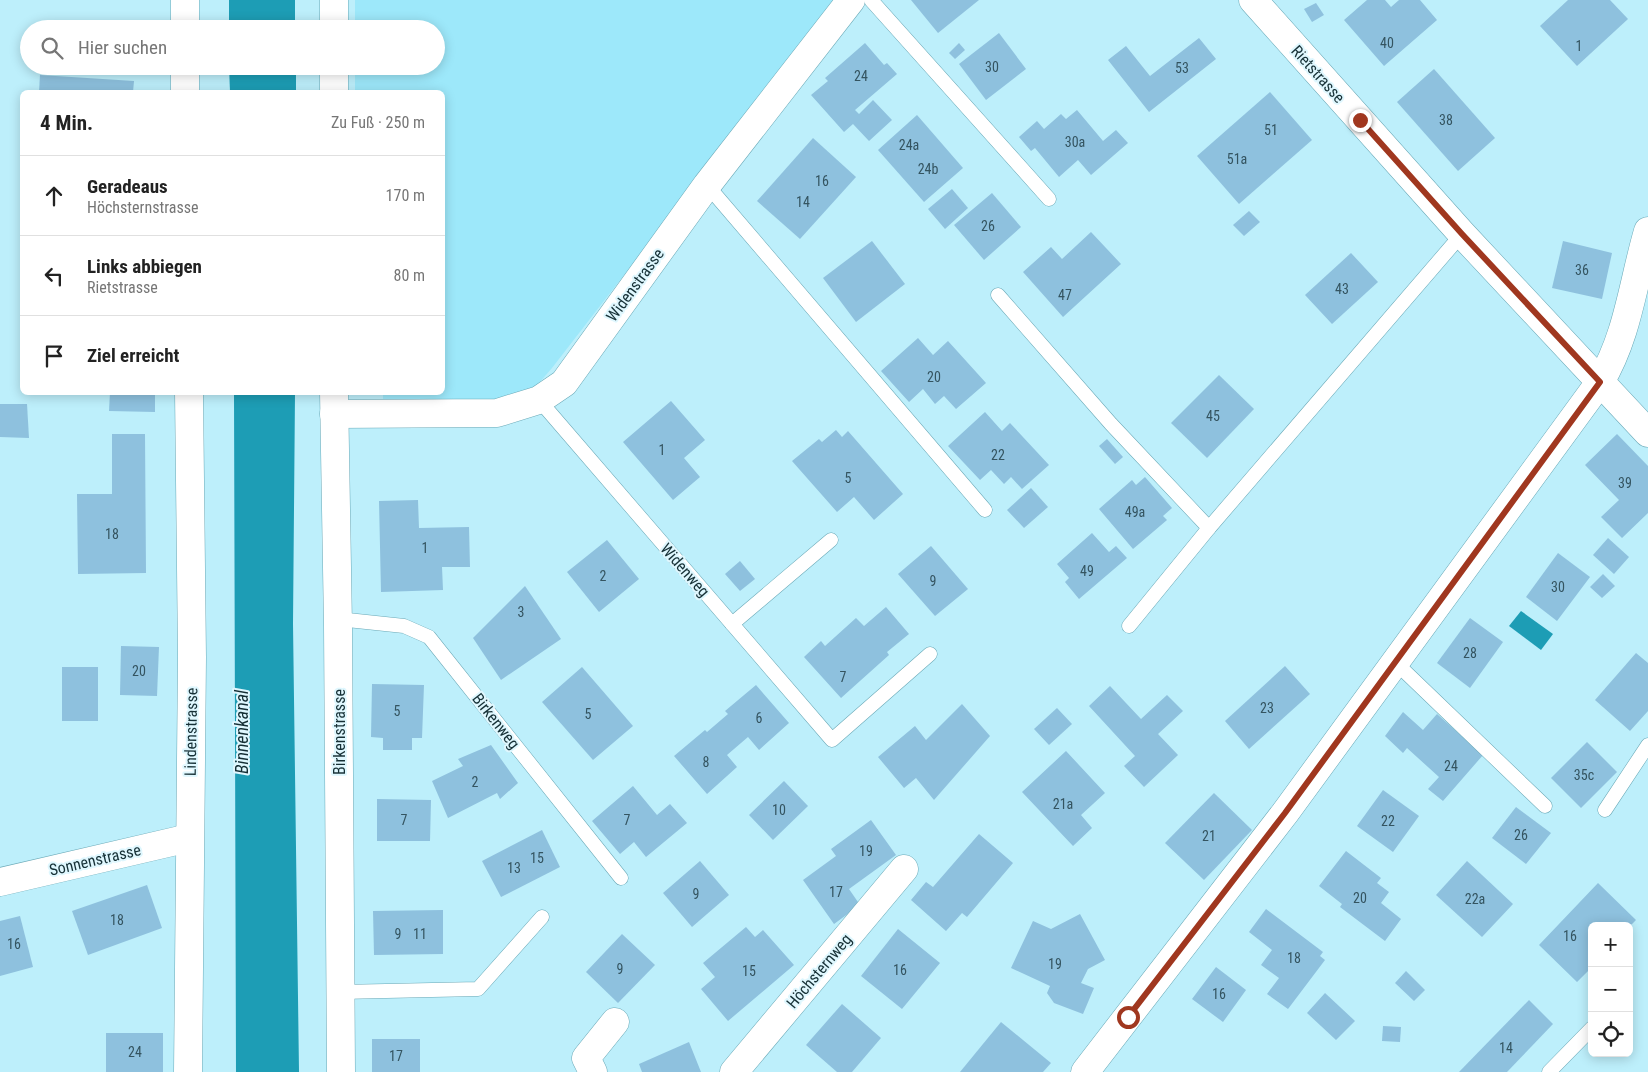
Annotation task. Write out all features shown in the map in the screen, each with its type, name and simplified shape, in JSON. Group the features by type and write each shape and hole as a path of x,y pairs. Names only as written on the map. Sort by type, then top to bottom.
{"street":[{"path":"185,0 185,20"},
{"path":"334,0 334,20"},
{"name":"Widenstrasse","path":"334,403 497,413 539,400 564,383 707,185 851,0"},
{"name":"Rietstrasse","path":"1253,0 1462,234 1648,434"},
{"path":"185,75 185,90"},
{"path":"334,75 334,90"},
{"path":"1091,1070 1396,662 1600,382 1612,363 1620,341 1648,231"},
{"name":"Lindenstrasse","path":"188,1072 192,657 189,395"},
{"name":"Birkenstrasse","path":"334,403 338,618 340,1072"},
{"name":"Sonnenstrasse","path":"0,882 189,838"},
{"name":"Höchsternweg","path":"734,1072 904,869"},
{"path":"593,1072 586,1058 615,1022"}],"lane":[{"path":"871,0 1049,199"},
{"path":"707,185 984,510"},
{"path":"1129,626 1209,528 1462,234"},
{"path":"998,295 1111,424 1209,528"},
{"name":"Widenweg","path":"539,400 832,740 930,654"},
{"path":"732,624 831,540"},
{"name":"Birkenweg","path":"338,618 404,626 429,637 621,878"},
{"path":"1396,662 1545,806"},
{"path":"1605,810 1648,745"},
{"path":"340,992 478,989 542,917"},
{"path":"1549,1072 1588,1032"}],"shaded area":[{"path":"355,0 837,0 552,368 532,391 499,402 383,399 383,395 445,395 445,90 355,90 355,75 445,75 445,20 355,20"}],"water":[{"path":"229,0 295,0 295,20 229,20"},
{"path":"229,75 296,75 296,90 230,90"},
{"name":"Binnenkanal","path":"234,395 295,395 293,624 299,1072 236,1072"},
{"path":"1521,611 1553,634 1541,650 1509,626"}],"building":[{"path":"911,0 979,0 938,33"},
{"path":"1367,0 1385,0 1391,7 1399,0 1420,0 1437,20 1384,66 1344,20"},
{"path":"1568,0 1610,0 1628,19 1577,66 1540,26"},
{"path":"1316,3 1324,15 1312,22 1304,9"},
{"path":"999,33 1026,69 986,100 959,64"},
{"path":"1199,38 1216,59 1149,112 1108,60 1126,46 1150,76"},
{"path":"865,43 884,65 887,63 897,74 855,110 859,114 873,100 892,120 869,141 853,124 844,132 811,95 828,81 825,78"},
{"path":"959,43 965,50 955,59 949,53"},
{"path":"1434,69 1495,138 1458,171 1397,102"},
{"path":"40,75 134,81 133,90 39,90"},
{"path":"1270,92 1312,140 1239,204 1197,156"},
{"path":"1077,110 1103,141 1116,130 1128,143 1091,175 1078,160 1059,177 1035,148 1031,151 1019,137 1037,121 1044,129 1061,114 1066,119"},
{"path":"917,115 963,168 924,202 878,150"},
{"path":"813,138 856,177 800,239 757,201"},
{"path":"952,189 968,208 945,229 928,209"},
{"path":"992,193 1021,227 984,260 954,225"},
{"path":"1249,211 1260,222 1244,236 1233,225"},
{"path":"1091,232 1121,264 1063,317 1023,272 1051,247 1062,259"},
{"path":"872,241 905,284 856,322 823,278"},
{"path":"1563,241 1612,253 1602,299 1552,288"},
{"path":"1351,253 1378,282 1332,324 1305,295"},
{"path":"918,338 933,355 948,341 986,383 956,409 944,396 935,404 923,389 909,402 881,371"},
{"path":"1219,375 1254,409 1207,458 1171,423"},
{"path":"110,395 155,395 155,412 109,411"},
{"path":"671,401 705,440 684,458 700,477 673,500 623,442"},
{"path":"0,404 27,404 29,438 0,437"},
{"path":"985,412 1002,431 1010,423 1049,465 1022,489 1011,477 1004,484 991,470 980,480 948,446"},
{"path":"836,430 842,437 848,431 903,494 874,520 854,497 837,512 792,461 819,439 822,442"},
{"path":"112,434 145,434 146,573 78,574 77,494 112,494"},
{"path":"1617,434 1648,466 1648,513 1622,538 1601,517 1619,500 1585,465"},
{"path":"1107,439 1123,457 1115,464 1099,446"},
{"path":"1145,477 1172,508 1163,516 1167,520 1133,549 1099,509 1132,480 1136,485"},
{"path":"1031,488 1048,507 1024,528 1007,510"},
{"path":"418,500 419,528 469,527 470,567 442,567 443,590 381,592 379,501"},
{"path":"1092,533 1109,552 1116,546 1127,558 1079,599 1065,582 1069,578 1057,564"},
{"path":"1608,538 1629,557 1614,574 1593,555"},
{"path":"607,540 639,579 599,612 567,572"},
{"path":"931,546 968,589 935,616 898,574"},
{"path":"1558,553 1590,577 1557,621 1526,597"},
{"path":"740,561 755,579 740,591 725,574"},
{"path":"1603,574 1615,586 1602,598 1590,587"},
{"path":"525,586 561,639 501,680 473,638"},
{"path":"886,607 909,634 887,652 889,655 841,698 804,657 821,641 825,646 856,618 864,626"},
{"path":"1470,618 1503,642 1470,688 1437,663"},
{"path":"121,646 159,647 157,696 120,695"},
{"path":"1636,653 1648,663 1648,711 1630,731 1595,700"},
{"path":"1285,666 1310,694 1249,749 1225,721"},
{"path":"62,667 98,667 98,721 62,721"},
{"path":"582,667 633,726 593,760 542,702"},
{"path":"372,684 424,685 422,738 412,738 412,750 383,750 383,738 371,737"},
{"path":"756,685 789,723 759,750 748,737 727,755 737,767 707,794 674,756 728,714 725,711"},
{"path":"1110,686 1141,719 1167,695 1183,711 1158,734 1178,755 1144,787 1124,766 1135,756 1089,706"},
{"path":"962,704 990,736 934,800 916,778 904,788 878,757 915,726 926,740"},
{"path":"1057,708 1072,724 1049,745 1034,729"},
{"path":"1403,712 1423,730 1437,714 1483,755 1443,801 1428,789 1439,777 1407,748 1403,753 1385,736"},
{"path":"1587,742 1617,772 1581,808 1551,778"},
{"path":"491,745 518,783 500,799 497,793 448,818 432,781 463,766 458,759"},
{"path":"1066,751 1105,793 1081,815 1092,828 1073,846 1022,792"},
{"path":"784,781 808,806 773,840 749,815"},
{"path":"633,786 657,815 670,804 687,823 646,857 634,842 620,854 592,821"},
{"path":"1383,790 1419,816 1393,852 1357,826"},
{"path":"1214,793 1252,830 1204,880 1165,843"},
{"path":"377,799 431,800 430,841 377,841"},
{"path":"1516,807 1551,833 1526,864 1492,838"},
{"path":"871,820 896,855 849,889 860,905 834,924 803,880 836,856 831,849"},
{"path":"542,830 560,867 501,897 482,861"},
{"path":"979,834 1013,863 967,917 962,913 946,931 911,900 926,882 933,887"},
{"path":"1346,851 1381,878 1377,883 1389,892 1381,903 1401,919 1385,941 1340,907 1342,904 1319,886"},
{"path":"700,861 729,895 692,927 663,893"},
{"path":"1467,861 1513,904 1482,937 1436,895"},
{"path":"1598,883 1636,920 1633,923 1588,922 1588,971 1577,982 1539,945"},
{"path":"147,885 162,928 88,955 72,911"},
{"path":"1266,909 1323,952 1320,956 1325,960 1288,1009 1267,994 1279,978 1261,965 1272,950 1249,932"},
{"path":"443,910 443,954 374,955 373,911"},
{"path":"1080,914 1105,960 1088,969 1081,983 1094,988 1083,1014 1054,1003 1047,993 1050,986 1011,968 1033,921 1051,929"},
{"path":"20,916 33,967 0,976 0,921"},
{"path":"746,927 755,937 763,930 794,965 728,1021 701,989 715,977 703,963"},
{"path":"898,929 940,963 902,1009 861,976"},
{"path":"622,934 655,965 618,1003 586,972"},
{"path":"1216,967 1246,990 1223,1022 1192,999"},
{"path":"1406,971 1425,990 1414,1001 1395,983"},
{"path":"1325,993 1355,1021 1336,1040 1307,1013"},
{"path":"1529,1000 1553,1024 1507,1072 1459,1072"},
{"path":"842,1004 881,1038 852,1072 837,1072 806,1045"},
{"path":"1001,1022 1051,1063 1043,1072 960,1072"},
{"path":"1383,1026 1401,1027 1400,1042 1382,1041"},
{"path":"106,1033 163,1033 163,1072 106,1072"},
{"path":"372,1039 420,1039 420,1072 372,1072"},
{"path":"689,1042 701,1072 642,1072 639,1064"}],"route":[{"path":"1128,1017 1285,813 1600,382 1462,234 1360,120"}]}
